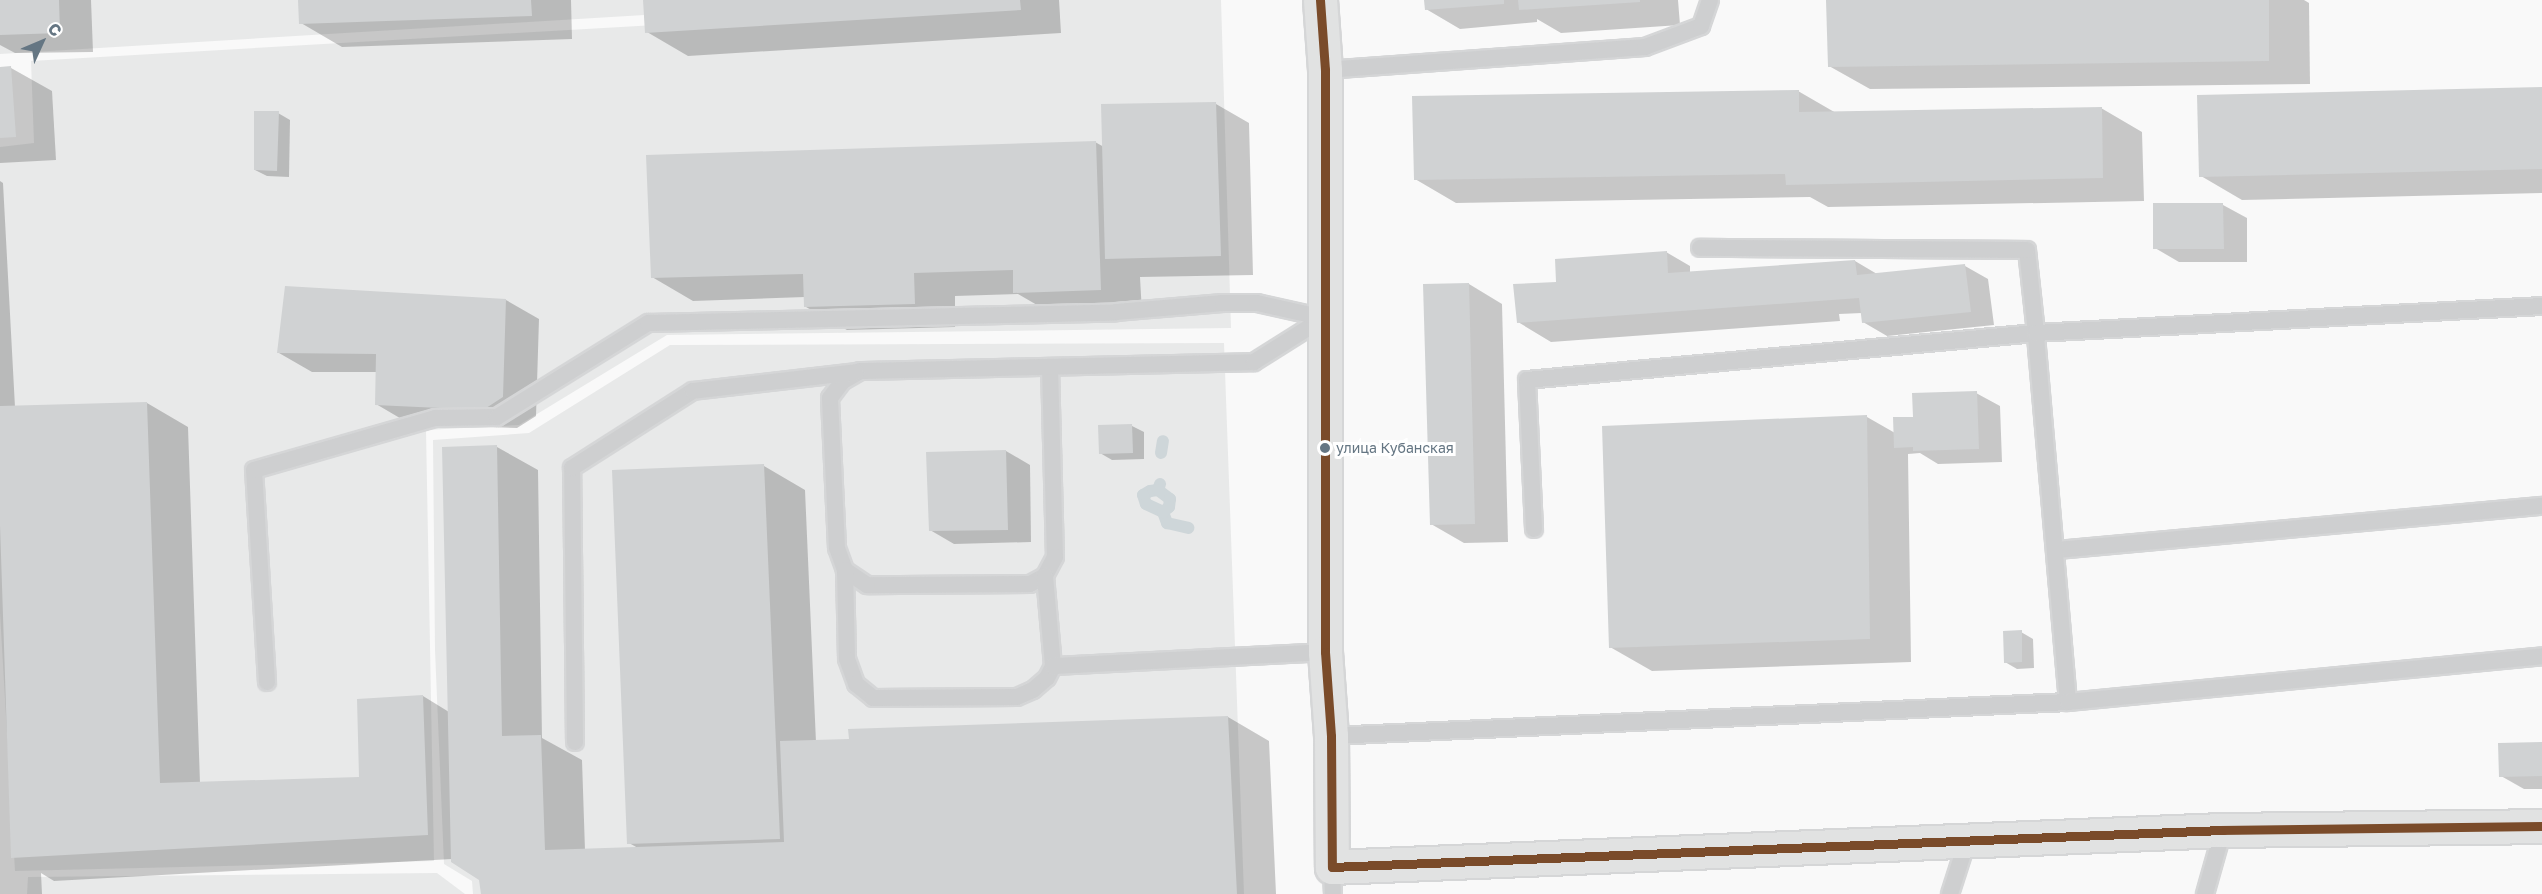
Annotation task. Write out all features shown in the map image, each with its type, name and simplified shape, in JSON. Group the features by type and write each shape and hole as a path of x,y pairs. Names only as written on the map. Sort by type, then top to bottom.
{"main road":[{"path":"1320,0 1325,70 1325,652 1330,736 1332,881 1967,841 2223,830 2542,826"}],"lane":[{"path":"1325,70 1646,47 1701,26 1710,0"},
{"path":"1700,248 2027,250 2057,550 2068,702"},
{"path":"267,682 254,470 435,418 497,417 648,323 1116,312 1223,303 1257,303 1324,318"},
{"path":"1534,529 1527,380 2036,333 2542,306"},
{"path":"575,742 572,468 693,391 860,371 1254,362 1324,318"},
{"path":"860,371 843,381 830,398 837,548 845,570 847,659 856,684 873,698 1017,697 1033,690 1047,678 1053,666 1045,576 1055,557 1050,367"},
{"path":"2057,550 2542,506"},
{"path":"845,570 867,585 1030,584 1045,576"},
{"path":"1053,666 1325,652"},
{"path":"1330,736 2068,702 2542,656"},
{"path":"2205,894 2223,830"},
{"path":"1950,894 1967,841"}],"shaded area":[{"path":"0,0 891,0 0,54"},
{"path":"1018,0 1221,0 1231,328 667,335 519,425 426,430 434,861 15,871 0,613 0,147 34,143 31,61 1017,4"},
{"path":"1224,343 1244,894 473,894 472,881 444,864 435,650 433,440 529,433 670,345"},
{"path":"437,873 465,894 27,894 28,877"}],"building":[{"path":"0,0 59,0 60,33 0,35"},
{"path":"298,0 531,0 532,16 299,24"},
{"path":"643,0 1020,0 1021,10 645,33"},
{"path":"1424,0 1504,0 1504,4 1425,10"},
{"path":"1518,0 1640,0 1640,2 1519,10"},
{"path":"1826,0 2269,0 2269,61 1828,67"},
{"path":"11,66 16,137 0,138 0,67"},
{"path":"2542,87 2542,169 2199,177 2197,95"},
{"path":"1799,90 1799,112 2102,107 2103,178 1786,185 1785,174 1414,180 1412,96"},
{"path":"1216,102 1221,256 1105,259 1101,104"},
{"path":"254,111 279,111 277,171 254,170"},
{"path":"1096,141 1101,290 1013,293 1013,270 914,273 915,304 804,307 803,274 651,278 646,155"},
{"path":"2153,203 2223,203 2224,249 2153,249"},
{"path":"1667,251 1668,273 1855,260 1857,275 1965,264 1971,312 1862,323 1859,298 1517,323 1513,284 1556,282 1555,259"},
{"path":"1469,283 1475,524 1430,525 1423,284"},
{"path":"285,286 506,299 503,397 483,410 375,405 376,354 277,353"},
{"path":"1977,391 1979,449 1913,451 1913,447 1894,448 1893,417 1913,417 1912,393"},
{"path":"147,402 160,783 359,777 357,699 423,695 428,835 11,858 0,525 0,406"},
{"path":"1867,415 1870,639 1609,648 1602,426"},
{"path":"1132,424 1133,453 1099,454 1098,425"},
{"path":"497,445 502,736 541,735 545,850 784,842 780,741 849,739 848,729 1228,716 1237,894 481,894 479,880 451,862 442,447"},
{"path":"1006,450 1008,530 929,531 926,452"},
{"path":"764,464 780,839 627,844 612,470"},
{"path":"2022,630 2022,662 2004,663 2003,631"},
{"path":"2542,742 2542,776 2499,777 2498,743"}],"waterway":[{"path":"1161,453 1163,441"},
{"path":"1160,484 1158,490 1143,495 1146,504 1163,512 1167,523 1188,528"},
{"path":"1158,490 1170,499 1169,507 1163,512"}],"transit line":[{"path":"1320,0 1325,70 1325,652 1331,736 1332,867 2223,830 2542,826"}],"place":[{"name":"улица Кубанская","path":"1325,448"}]}
